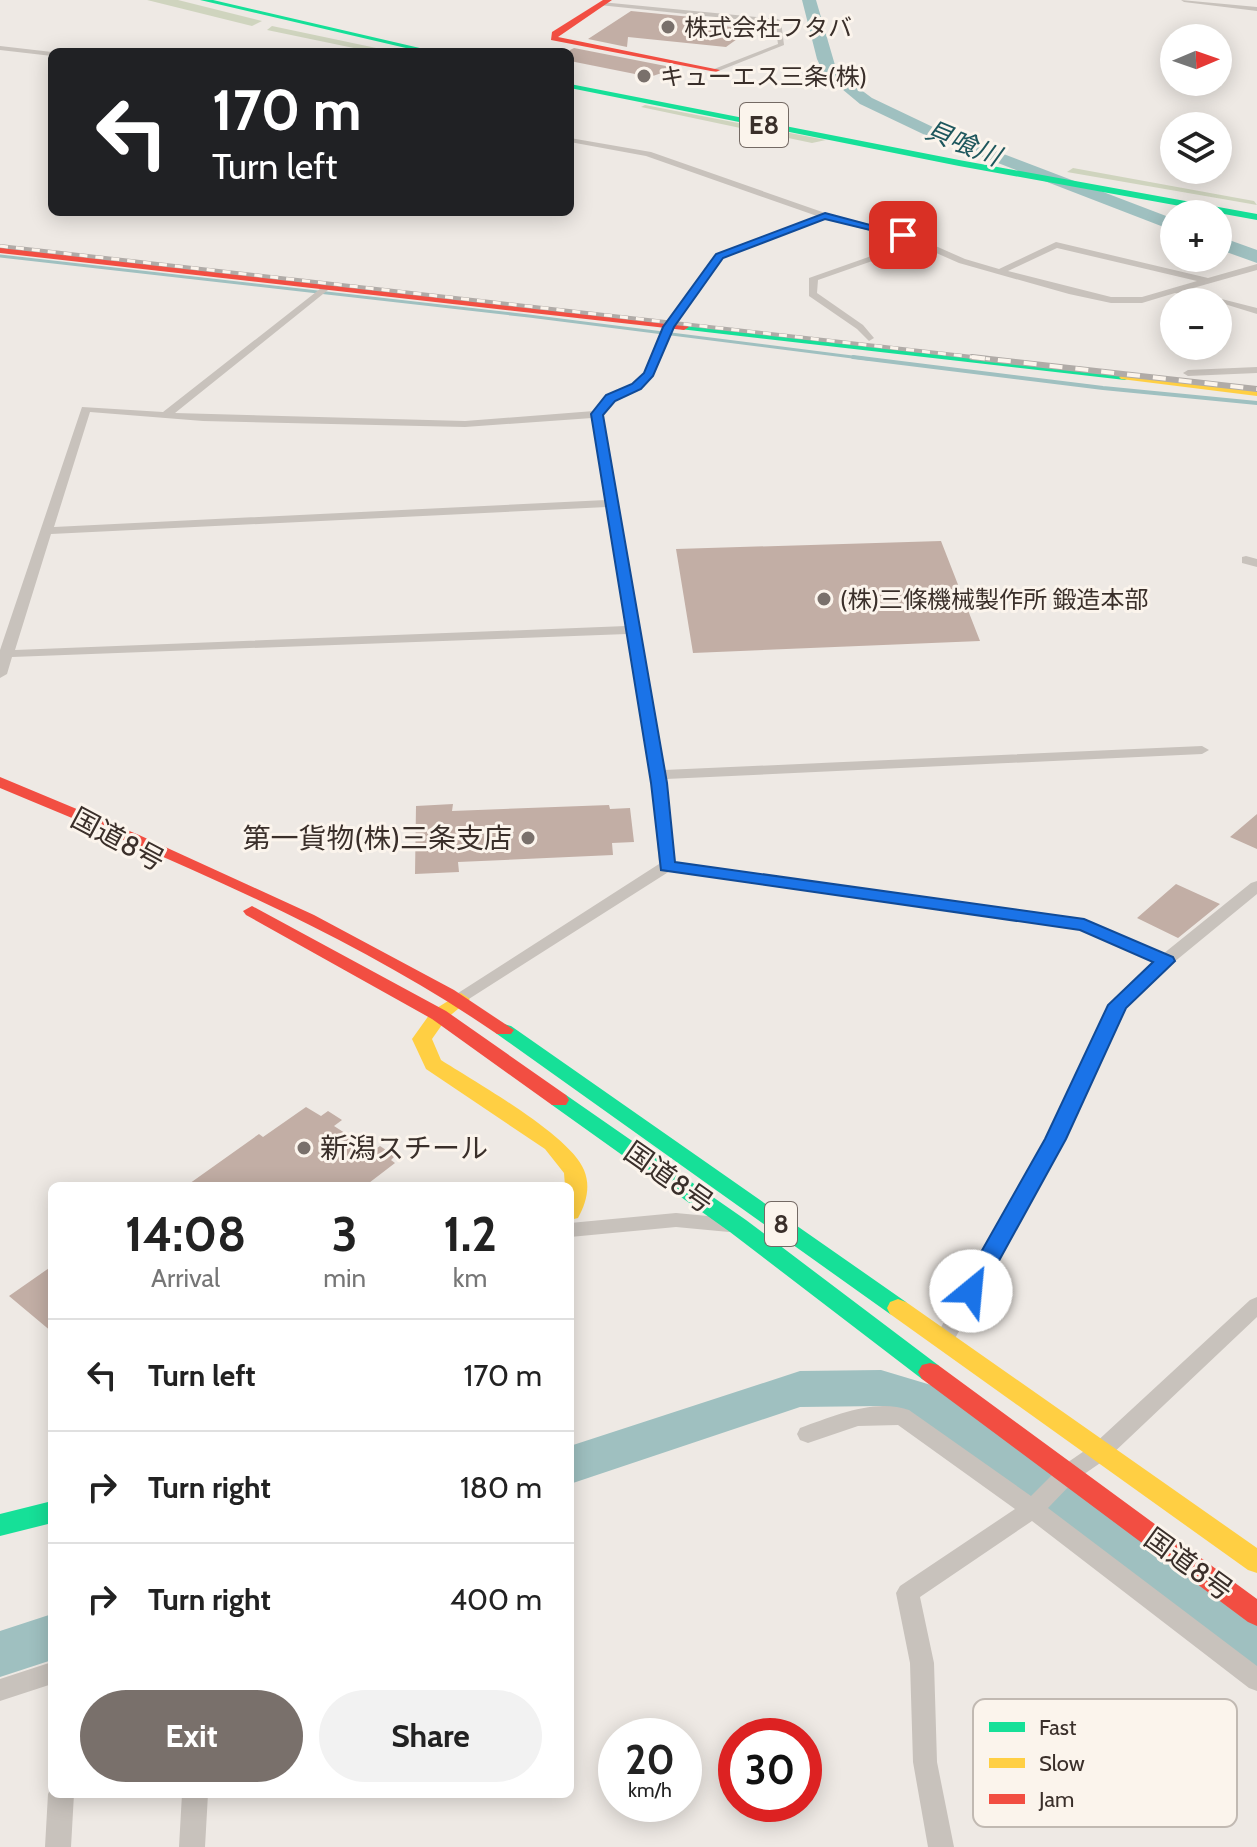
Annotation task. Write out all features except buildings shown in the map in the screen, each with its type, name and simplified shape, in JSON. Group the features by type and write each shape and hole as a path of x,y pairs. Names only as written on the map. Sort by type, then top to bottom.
{"main road":[{"path":"184,0 392,48"},
{"path":"204,0 415,48"},
{"path":"605,2 555,34 554,38 716,70"},
{"name":"E8","path":"574,85 1257,211"},
{"name":"E8","path":"574,85 959,163 1257,217"},
{"path":"0,250 320,292 1257,392"},
{"name":"国道8号","path":"0,782 267,898 461,999 945,1338 1257,1562"},
{"name":"国道8号","path":"43,799 439,1015 738,1226 1061,1480 1257,1614"},
{"path":"461,999 439,1015 422,1039 433,1064 552,1144 574,1171 577,1198 574,1204"},
{"path":"0,1525 48,1513"}],"street":[{"path":"1184,0 1257,9"},
{"path":"605,2 778,21 781,45 716,70"},
{"path":"0,48 48,54"},
{"path":"574,141 648,154 825,216 888,231 999,272 1111,300 1142,300 1160,295"},
{"path":"0,674 3,654 86,409 166,415 465,424 597,414 610,398 636,387 649,374 669,327 719,256 825,216"},
{"path":"869,338 860,327 812,294 814,278 915,243"},
{"path":"999,272 1056,245 1209,282"},
{"path":"1186,288 1253,271"},
{"path":"166,415 320,292"},
{"path":"1232,305 1257,311"},
{"path":"1188,373 1257,370"},
{"path":"597,414 657,775 667,866"},
{"path":"47,531 610,503"},
{"path":"3,654 632,630"},
{"path":"657,775 1202,750"},
{"path":"461,999 667,866 1084,925 1166,961"},
{"path":"945,1338 1055,1139 1118,1005 1257,886"},
{"path":"574,1230 676,1220 738,1226"},
{"path":"941,1847 925,1762 922,1663 908,1593 1032,1509 1061,1480 1101,1451 1257,1305"},
{"path":"808,1434 858,1417 902,1416 1064,1532 1257,1680"},
{"path":"0,1690 48,1674"},
{"path":"58,1847 61,1798"},
{"path":"192,1847 195,1798"}],"green space":[{"path":"147,0 178,0 262,21 252,26"},
{"path":"272,26 376,48 354,48 267,30"},
{"path":"645,105 826,140 812,143 641,107"},
{"path":"1073,168 1254,201 1257,205 1232,200 1067,172"}],"waterway":[{"name":"貝喰川","path":"809,0 824,59 831,74 866,101 929,131 1160,220"},
{"name":"貝喰川","path":"1232,247 1257,257"},
{"path":"0,256 529,316 868,359"},
{"path":"853,357 1103,388 1257,403"},
{"path":"574,1464 800,1389 881,1388 915,1398 958,1425 1257,1653"},
{"path":"0,1654 48,1638"}],"railway":[{"path":"0,246 990,359"},
{"path":"972,357 1257,389"}],"traffic: fast":[{"path":"204,0 415,48"},
{"path":"574,87 959,163 1257,217"},
{"path":"684,327 1125,377"},
{"path":"504,1030 898,1308"},
{"path":"559,1100 738,1226 930,1372"},
{"path":"0,1525 48,1513"}],"traffic: slow":[{"path":"1125,377 1257,392"},
{"path":"461,999 439,1015 422,1039 433,1064 552,1144 574,1171 577,1198 574,1204"},
{"path":"898,1308 1257,1562"}],"traffic: jam":[{"path":"608,0 555,34 554,38 716,70"},
{"path":"0,250 684,327"},
{"path":"0,782 177,858 308,919 429,983 504,1030"},
{"path":"252,911 439,1015 559,1100"},
{"path":"930,1372 1257,1614"}],"place":[{"name":"株式会社フタバ","path":"668,27"},
{"name":"キューエス三条(株)","path":"644,76"},
{"name":"(株)三條機械製作所 鍛造本部","path":"824,599"},
{"name":"第一貨物(株)三条支店","path":"528,838"},
{"name":"新潟スチール","path":"304,1148"}],"route":[{"path":"903,235 825,216 719,256 669,327 649,374 636,387 610,398 597,414 607,489 659,783 667,866 1084,925 1166,961 1118,1005 1055,1139 971,1291"}]}
